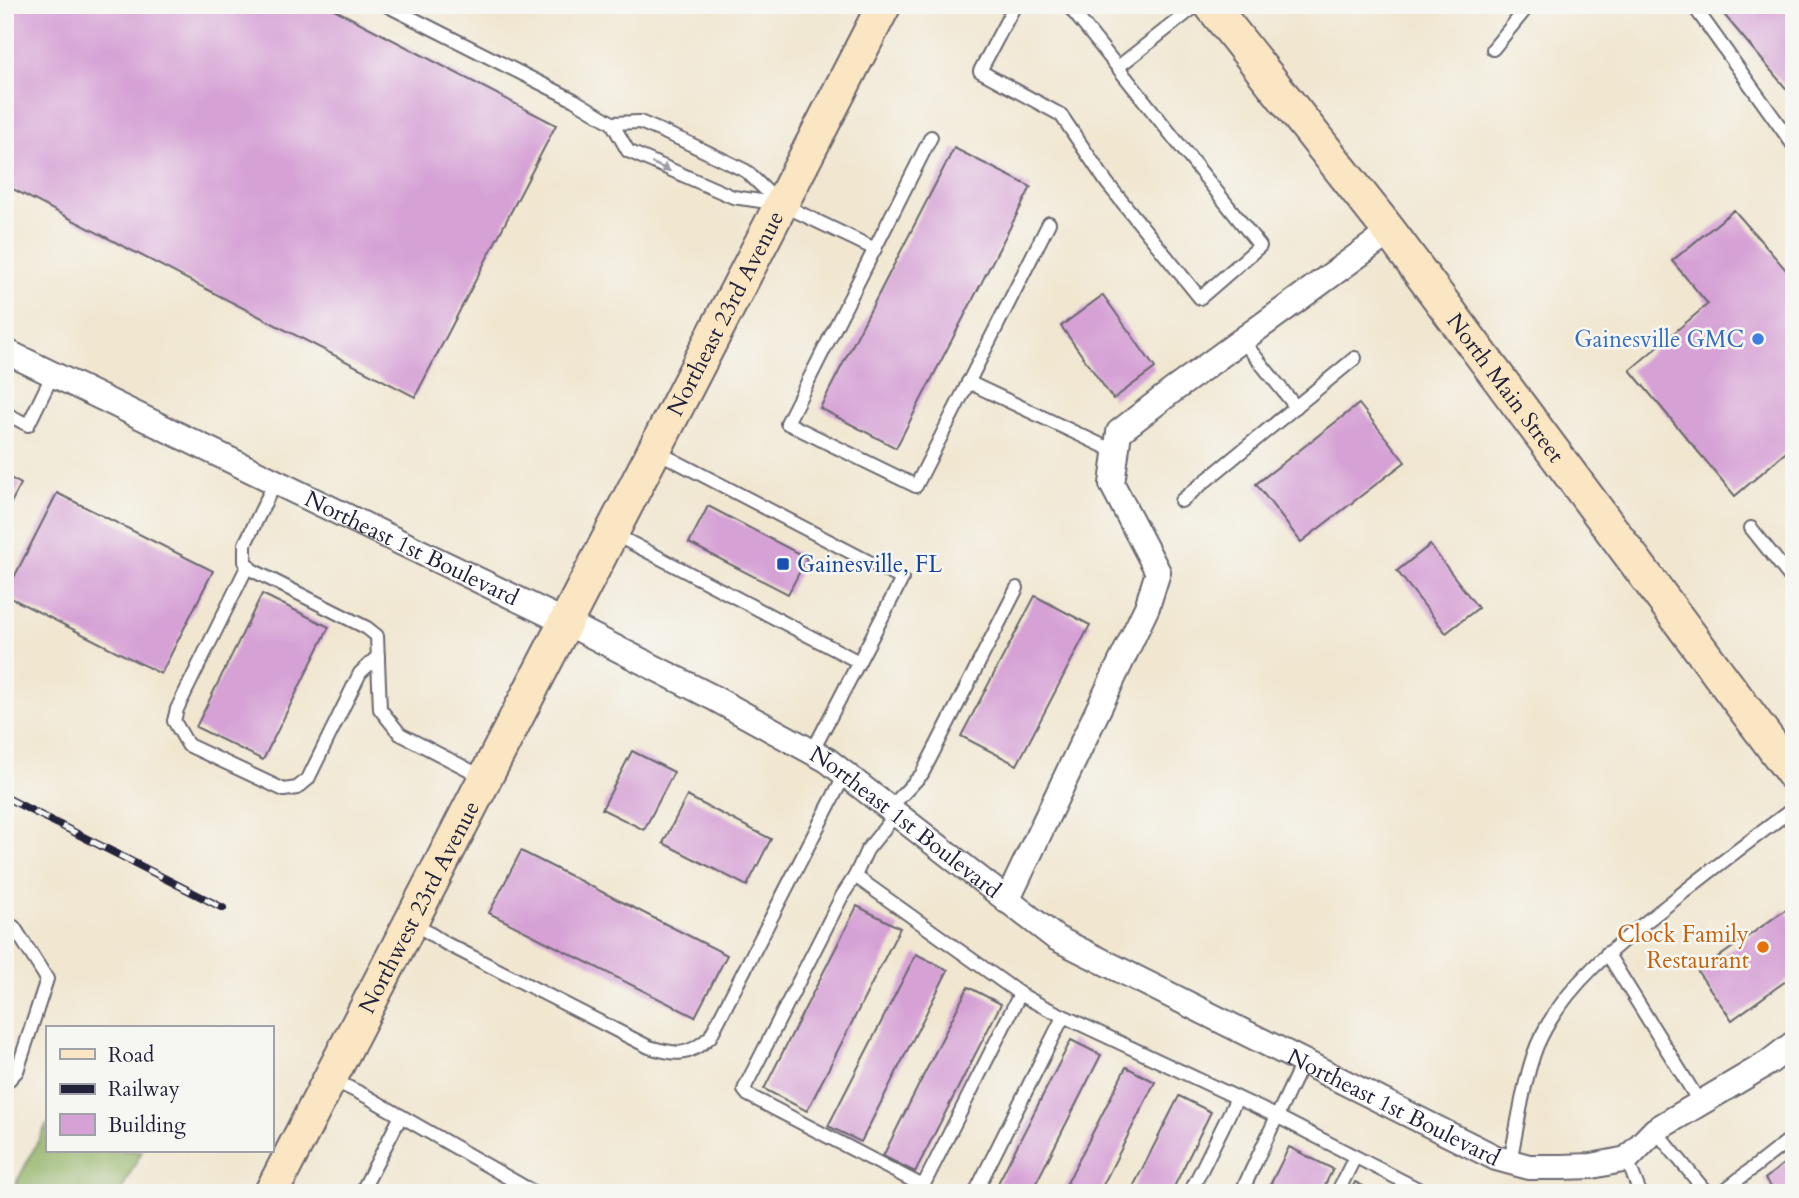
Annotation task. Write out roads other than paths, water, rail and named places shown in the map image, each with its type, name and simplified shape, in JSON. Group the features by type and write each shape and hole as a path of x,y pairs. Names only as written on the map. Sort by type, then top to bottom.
{"main road":[{"name":"Northeast 23rd Avenue","path":"565,622 656,451 884,5"},
{"name":"North Main Street","path":"1211,5 1390,232 1794,775"},
{"name":"Northwest 23rd Avenue","path":"271,1193 565,622"}],"street":[{"path":"1007,901 1147,607 1158,572 1112,484 1119,432 1390,232"},
{"name":"Northeast 1st Boulevard","path":"5,351 565,622 712,697 811,752 845,775 1056,938 1303,1062 1496,1158 1529,1167 1592,1166 1627,1159"},
{"path":"1627,1159 1655,1130 1768,1063 1794,1043"}],"lane":[{"path":"386,5 574,100 612,123 628,151 733,197 780,204 875,249"},
{"path":"1016,5 980,71 1061,115 1107,183 1200,298 1261,246 1068,5"},
{"path":"1118,67 1197,5"},
{"path":"1493,49 1530,5"},
{"path":"1693,5 1794,146"},
{"path":"612,123 640,122 682,140 746,171 780,204"},
{"path":"931,137 787,423 916,486 1049,223"},
{"path":"1242,340 1296,407"},
{"path":"1181,501 1355,358"},
{"path":"5,413 28,425 53,374"},
{"path":"968,382 1116,452"},
{"path":"656,451 902,579 811,752"},
{"path":"275,482 245,544 245,562 252,570 377,636 380,709 395,729 485,779"},
{"path":"1751,528 1794,582"},
{"path":"612,533 859,662"},
{"path":"248,565 177,709 174,721 188,745 284,790 298,788 308,779 360,673 378,656"},
{"path":"1017,588 922,774 892,811 867,850 744,1090 748,1095 921,1185 925,1182 1020,994"},
{"path":"412,922 445,943 649,1047 669,1053 687,1053 698,1048 710,1037 845,775"},
{"path":"1510,1161 1532,1062 1540,1038 1556,1010 1607,953 1794,808"},
{"path":"855,876 1020,994 1063,1017 1276,1116 1355,1157 1406,1189 1426,1193"},
{"path":"5,923 15,927 47,979 17,1071 5,1084"},
{"path":"1607,953 1700,1104"},
{"path":"975,1193 1063,1017"},
{"path":"1241,1193 1303,1062"},
{"path":"331,1079 535,1193"},
{"path":"1190,1193 1237,1098"},
{"path":"361,1193 401,1116"},
{"path":"1655,1130 1707,1193"},
{"path":"1721,1193 1794,1136"},
{"path":"1337,1193 1355,1157"},
{"path":"1627,1159 1640,1193"}],"railway":[{"path":"5,797 223,908"}],"place":[{"name":"Gainesville GMC","path":"1758,339"},
{"name":"Gainesville, FL","path":"783,564"},
{"name":"Clock Family Restaurant","path":"1763,947"}]}
